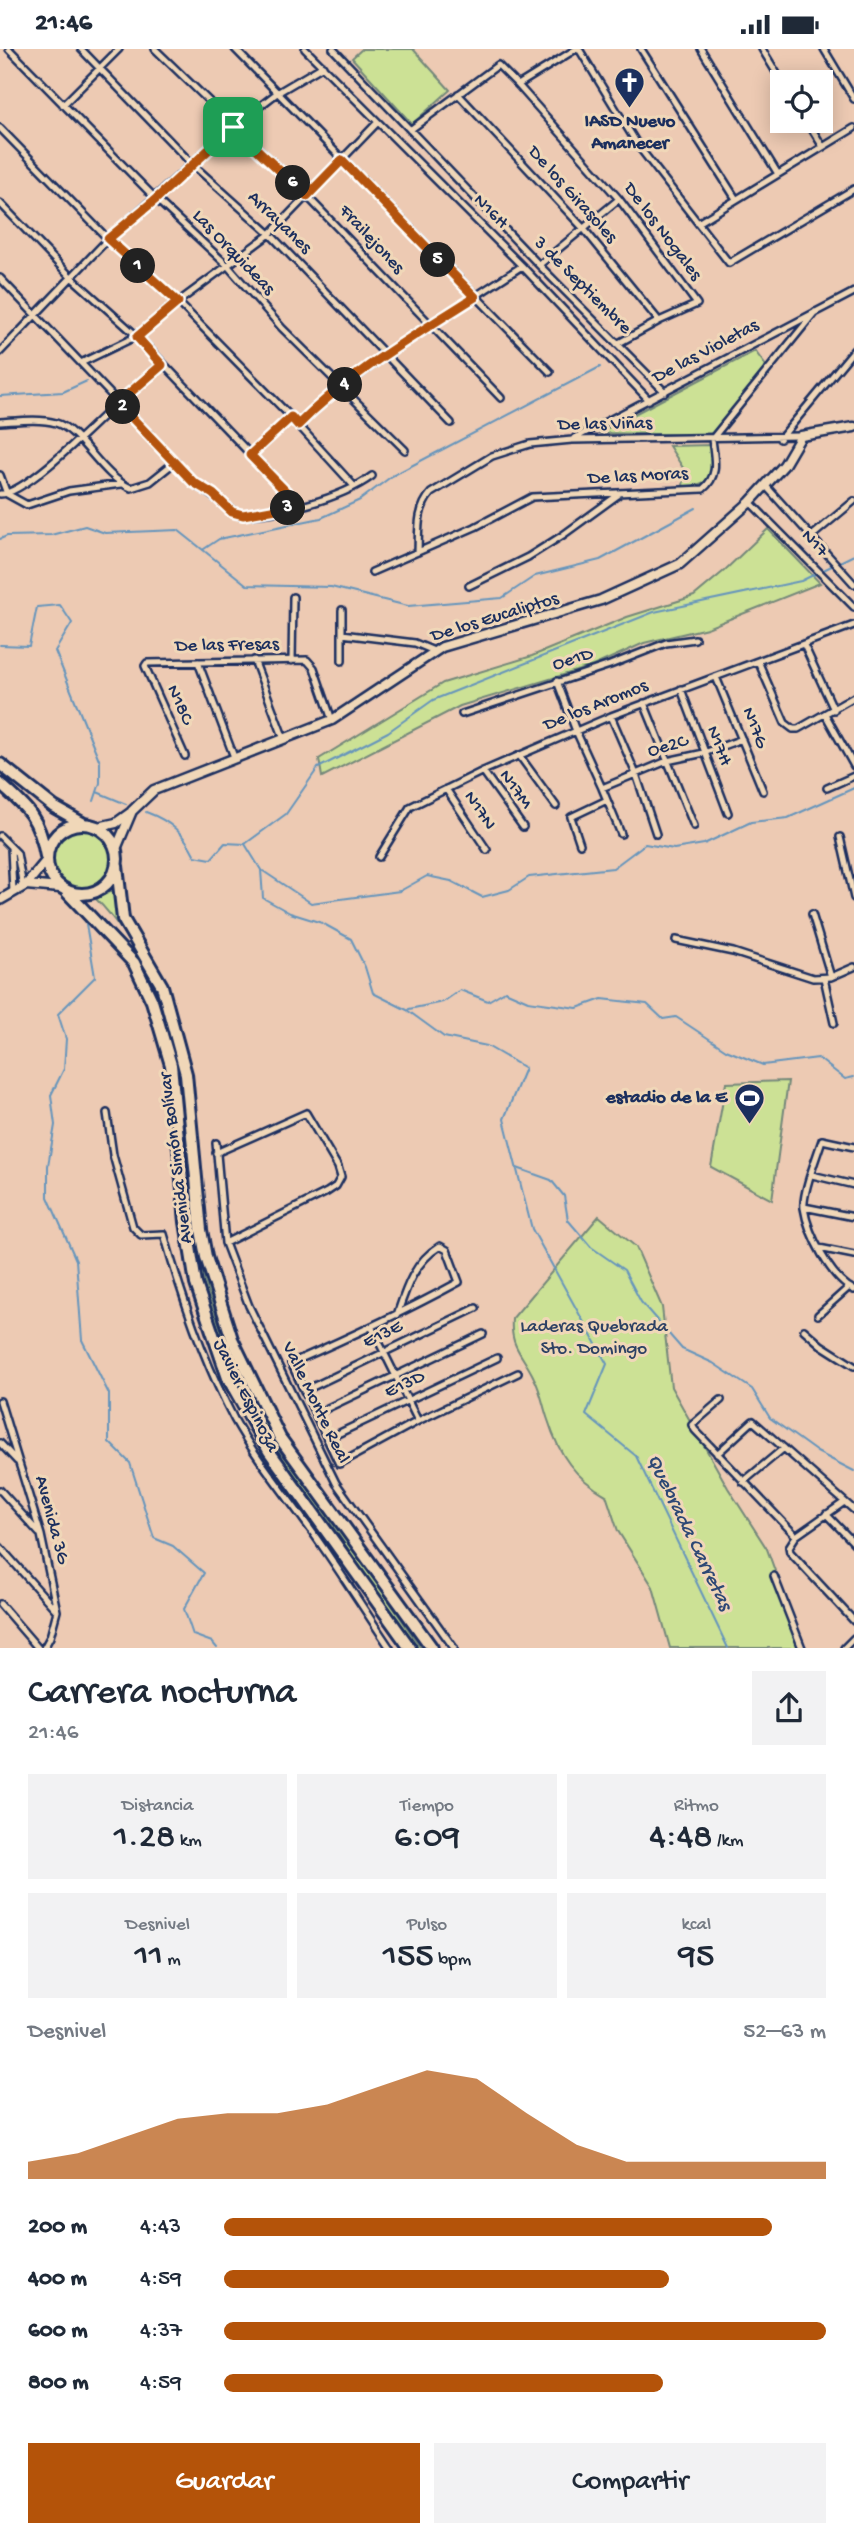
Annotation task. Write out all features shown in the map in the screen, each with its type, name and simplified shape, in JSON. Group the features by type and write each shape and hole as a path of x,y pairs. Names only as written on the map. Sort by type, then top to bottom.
{"highway":[{"path":"0,764 54,807 84,824 97,827 112,840 116,849"},
{"name":"Avenida Simón Bolívar","path":"0,784 34,816 42,834 49,874 134,963 152,1001 171,1065 186,1223 196,1284 228,1378 269,1451 410,1648"},
{"path":"46,860 48,847 62,830 84,824"},
{"name":"Avenida Simón Bolívar","path":"116,849 123,919 162,986 186,1074 201,1230 206,1258 232,1339 280,1437 432,1648"},
{"path":"64,890 88,894 98,891 107,885 117,866"}],"street":[{"name":"Las Orquideas","path":"9,49 156,199 227,265 282,328 405,450"},
{"name":"Arrayanes","path":"81,49 192,165 270,234 451,423"},
{"path":"63,105 119,49"},
{"name":"Frailejones","path":"155,49 307,196 501,398"},
{"path":"235,49 550,372"},
{"name":"N16H","path":"305,49 522,266 649,400"},
{"name":"3 de Septiembre","path":"333,49 539,265 665,391"},
{"path":"518,85 578,49 639,147 729,263 854,189"},
{"path":"641,49 736,199"},
{"path":"701,49 778,174"},
{"path":"762,49 775,70"},
{"path":"824,49 854,99"},
{"name":"De los Nogales","path":"458,95 498,65 620,199 697,305 659,321"},
{"path":"0,352 108,239 156,199 233,127 277,93 323,66"},
{"path":"410,130 458,95"},
{"name":"De los Girasoles","path":"458,95 584,229 659,321"},
{"path":"83,362 137,337 178,302 270,234 377,123"},
{"path":"0,128 108,239 178,302 291,417 353,485"},
{"path":"698,223 854,128"},
{"path":"814,133 823,147"},
{"path":"539,265 620,199"},
{"path":"0,203 70,276 137,337 299,505"},
{"path":"298,425 385,355 522,266"},
{"path":"0,278 83,362 193,482 239,515 275,511 337,496 372,476"},
{"name":"De las Violetas","path":"572,440 854,292"},
{"path":"712,439 815,312"},
{"path":"617,344 659,321"},
{"path":"780,439 854,350"},
{"path":"4,494 29,482 162,365"},
{"path":"250,455 291,417"},
{"path":"1,423 54,422 65,428 121,484 131,488 146,484 175,462"},
{"name":"De las Viñas","path":"418,552 423,502 445,482 510,449 572,440 780,439 854,427"},
{"name":"De los Eucaliptos","path":"97,827 116,823 154,790 332,720 434,651 601,600 680,564 750,502 794,452 802,436"},
{"name":"De las Moras","path":"372,572 532,497 703,489 710,483 716,471 712,439"},
{"path":"0,475 4,494 22,504 34,505 69,491 121,484"},
{"path":"765,485 854,583"},
{"path":"469,586 528,557 618,495"},
{"path":"812,536 854,501"},
{"name":"N17","path":"750,502 854,607"},
{"path":"292,661 293,597"},
{"path":"342,610 342,661"},
{"name":"De los Aromos","path":"379,857 410,807 483,771 644,703 854,626"},
{"path":"342,634 415,643 434,651"},
{"name":"Oe1D","path":"462,714 610,665 666,643 695,639"},
{"path":"804,645 834,710"},
{"path":"254,660 284,739"},
{"name":"De las Fresas","path":"145,666 147,663 306,660 311,663 332,720"},
{"path":"758,661 788,727 799,729 854,697"},
{"path":"198,662 234,757"},
{"name":"N18C","path":"145,666 185,756"},
{"name":"N17G","path":"716,677 763,791"},
{"path":"557,681 621,834"},
{"name":"N17H","path":"681,689 728,813"},
{"path":"644,703 694,827"},
{"path":"825,714 854,766"},
{"path":"611,716 636,773 656,834"},
{"name":"Oe2C","path":"602,788 667,761 704,753 742,739"},
{"path":"519,755 556,806"},
{"name":"N17M","path":"483,771 523,827"},
{"path":"827,788 854,776"},
{"name":"N17N","path":"446,789 486,849"},
{"path":"580,844 572,816 607,800"},
{"name":"De los Eucaliptos","path":"116,849 132,811"},
{"path":"0,836 19,859 25,886"},
{"path":"839,838 854,898"},
{"path":"11,848 13,892"},
{"path":"0,900 25,886 46,860"},
{"path":"25,886 64,890"},
{"path":"812,914 828,978 834,1023"},
{"path":"676,940 733,952 813,978 828,978 853,968 854,975"},
{"name":"Javier Espinoza","path":"107,1113 113,1155 133,1227 141,1235 164,1234 177,1281 207,1363 233,1417 262,1467 323,1546 390,1648"},
{"path":"216,1153 306,1113 341,1177 336,1187 225,1243"},
{"path":"818,1315 851,1289 834,1275 819,1248 804,1207 822,1140 854,1147"},
{"name":"Valle Monte Real","path":"216,1143 225,1243 249,1306 336,1483 454,1648"},
{"path":"812,1175 854,1185"},
{"path":"804,1207 854,1217"},
{"path":"397,1315 406,1286 415,1269 439,1246 447,1250 459,1282 397,1315 372,1328 291,1363 339,1464 418,1421 518,1373"},
{"path":"819,1248 854,1255"},
{"name":"E13E","path":"304,1391 476,1308"},
{"path":"372,1328 418,1421"},
{"path":"804,1330 821,1346 854,1366"},
{"path":"307,1423 315,1414 483,1334"},
{"name":"E13D","path":"327,1439 497,1359"},
{"path":"721,1400 692,1425 796,1536"},
{"name":"Avenida 3G","path":"0,1401 41,1535 57,1611"},
{"path":"302,1412 315,1414"},
{"path":"717,1454 753,1421 854,1510"},
{"path":"0,1443 19,1463"},
{"path":"743,1482 784,1448"},
{"path":"0,1490 41,1535"},
{"path":"843,1503 789,1543 790,1552 854,1621"},
{"path":"826,1514 854,1543"},
{"path":"0,1547 57,1611 44,1648"},
{"path":"774,1576 803,1646"},
{"path":"0,1604 38,1648"},
{"path":"844,1648 854,1638"}],"green space":[{"path":"362,49 413,49 450,90 412,124 352,58"},
{"path":"755,351 766,366 711,435 598,433"},
{"path":"711,445 712,469 707,480 683,486 685,471 669,446"},
{"path":"768,529 820,583 707,628 644,643 593,666 460,706 322,777 319,759 443,683 532,656 627,617 694,596"},
{"path":"83,826 106,835 115,858 106,881 83,890 60,881 51,858 60,835"},
{"path":"118,889 122,909 162,1003 182,1074 196,1237 205,1282 233,1365 261,1421 280,1451 328,1511 421,1648 415,1648 403,1632 326,1517 257,1424 226,1362 203,1292 191,1237 181,1095 175,1054 160,1006 138,957 125,935 95,898"},
{"name":"estadio de la E","path":"788,1081 772,1200 711,1167 726,1083"},
{"name":"Laderas Quebrada Sto. Domingo","path":"599,1216 636,1247 662,1307 671,1387 728,1488 767,1549 803,1648 670,1648 653,1587 618,1531 606,1495 577,1473 557,1444 536,1383 515,1344 512,1319"}],"waterway":[{"path":"204,549 219,539 321,518 360,500 392,476 600,367"},
{"path":"0,396 63,392 87,381"},
{"path":"0,539 7,536 51,535 85,526 105,533 178,530 247,585 331,587 408,606 502,598 535,576 600,560 696,508"},
{"path":"245,844 286,814 318,768 388,732 433,700 654,612 801,581 854,555"},
{"path":"0,645 29,646 37,607 60,605 72,623 55,651 100,762 100,783 94,801"},
{"path":"263,871 311,903 400,891 427,876 451,881 482,897 509,890 529,877 613,868 645,844 674,849 704,844 751,822 788,818 854,788"},
{"name":"Quebrada Carretas","path":"97,792 126,804"},
{"name":"Quebrada Carretas","path":"146,812 175,829 195,856 211,859 225,843 245,844 261,870 263,898 290,913 322,923 351,939 365,967 373,993 407,1010 444,1037 487,1046 525,1068 504,1119 532,1229 607,1364 586,1415 636,1456 728,1648"},
{"path":"85,918 95,977 58,1014 66,1039 64,1069 51,1095 55,1125 48,1166 48,1197 76,1260 82,1340 109,1394 109,1442 130,1463 154,1538 173,1546 204,1573 184,1609 193,1635 212,1642 217,1648"},
{"path":"409,1009 443,1002 460,990 488,1001 505,991 528,1001 577,1008 602,999 647,1004 663,1019 676,1017 726,1050 763,1065 818,1058 845,1079 854,1077"},
{"path":"517,1168 551,1180 564,1196 568,1220 591,1247 624,1270 641,1302 682,1349 713,1363 752,1389 770,1418 817,1452 854,1471"}],"place":[{"name":"IASD Nuevo Amanecer","path":"630,110"},
{"name":"estadio de la E","path":"750,1125"}],"route":[{"path":"233,127 307,196 342,160 475,297 385,355 310,412 298,425 291,417 250,455 299,505 243,515 232,512 213,494 193,482 118,403 162,365 137,337 178,302 108,239 156,199 233,127"}]}
